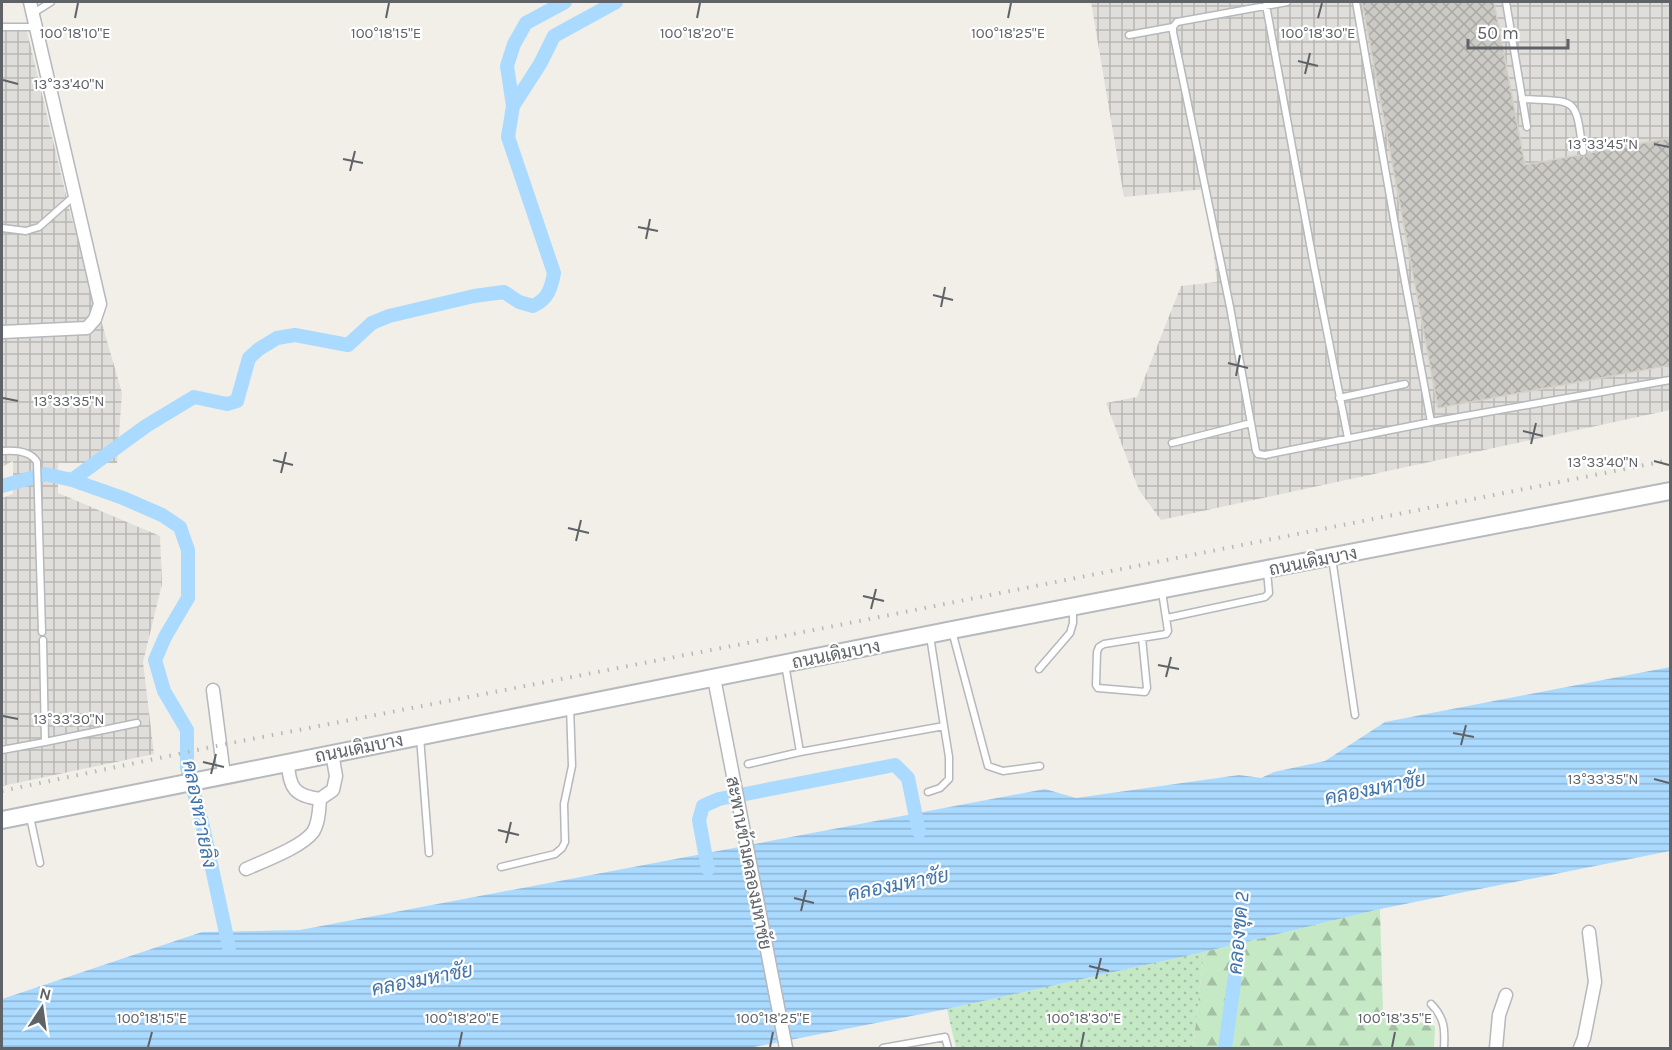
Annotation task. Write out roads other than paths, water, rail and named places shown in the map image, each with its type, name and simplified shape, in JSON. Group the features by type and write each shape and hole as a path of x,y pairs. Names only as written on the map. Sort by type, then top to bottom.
{"street":[{"path":"2,332 87,328 95,319 100,304 31,8"},
{"name":"ถนนเดิมบาง","path":"2,820 952,630 1671,491"},
{"name":"สะพานข้ามคลองมหาชัย","path":"714,678 786,1048"},
{"path":"213,690 224,775"},
{"path":"288,763 289,780 297,792 309,798 320,799 333,790 336,776 332,753"},
{"path":"246,869 303,842 312,834 316,825 320,799"},
{"path":"1580,1048 1584,1038 1594,982 1589,932"},
{"path":"1496,1048 1499,1014 1506,995"}],"lane":[{"path":"31,8 51,2"},
{"path":"1129,35 1173,27 1177,22 1287,2"},
{"path":"1356,2 1431,422"},
{"path":"1506,2 1527,127"},
{"path":"1266,6 1348,438"},
{"path":"2,27 35,27"},
{"path":"1173,27 1178,64 1230,307 1258,454 1671,380"},
{"path":"1522,99 1566,101 1572,105 1577,112 1583,152"},
{"path":"2,228 26,231 39,227 74,196"},
{"path":"1339,398 1405,384"},
{"path":"1172,443 1251,423"},
{"path":"2,451 27,453 37,462 42,632"},
{"path":"1332,557 1355,715"},
{"path":"1167,618 1265,597 1269,593 1267,570"},
{"path":"1142,638 1147,688 1145,692 1098,688 1096,685 1099,647 1104,644 1166,634 1168,631 1162,590"},
{"path":"1039,669 1072,628 1073,607"},
{"path":"952,630 988,766 1003,771 1040,766"},
{"path":"928,792 945,784 950,773 930,635"},
{"path":"43,640 45,742"},
{"path":"785,664 800,752"},
{"path":"501,867 555,854 565,842 564,804 572,766 570,706"},
{"path":"2,750 137,723"},
{"path":"748,764 800,752 944,726"},
{"path":"420,736 429,853"},
{"path":"30,814 40,863"},
{"path":"1431,1004 1441,1014 1445,1025 1444,1048"},
{"path":"883,1048 945,1037 948,1048"}],"water":[{"name":"คลองมหาชัย","path":"1670,667 1670,851 1380,909 1204,952 947,1009 749,1048 2,1048 2,999 202,932 300,930 1045,789 1076,798 1239,775 1261,778 1274,772 1325,761 1385,722"}],"waterway":[{"path":"72,480 146,426 194,397 227,404 237,401 249,358 277,338 295,335 348,345 372,323 389,316 474,296 504,292 519,302 533,306 542,300 550,289 554,273 508,137 513,106 507,66 514,44 526,23 565,2"},
{"path":"513,106 540,64 554,36 616,2"},
{"name":"คลองหวายลิง","path":"2,486 45,474 72,480 123,498 162,515 180,527 188,550 188,598 165,637 155,660 164,691 187,730 187,768 202,822 229,947"},
{"path":"708,869 699,820 703,806 719,799 895,765 908,778 919,832"},
{"name":"คลองขุด 2","path":"1225,1048 1242,926"}],"railway":[{"path":"2,791 221,745 1670,460"}]}
